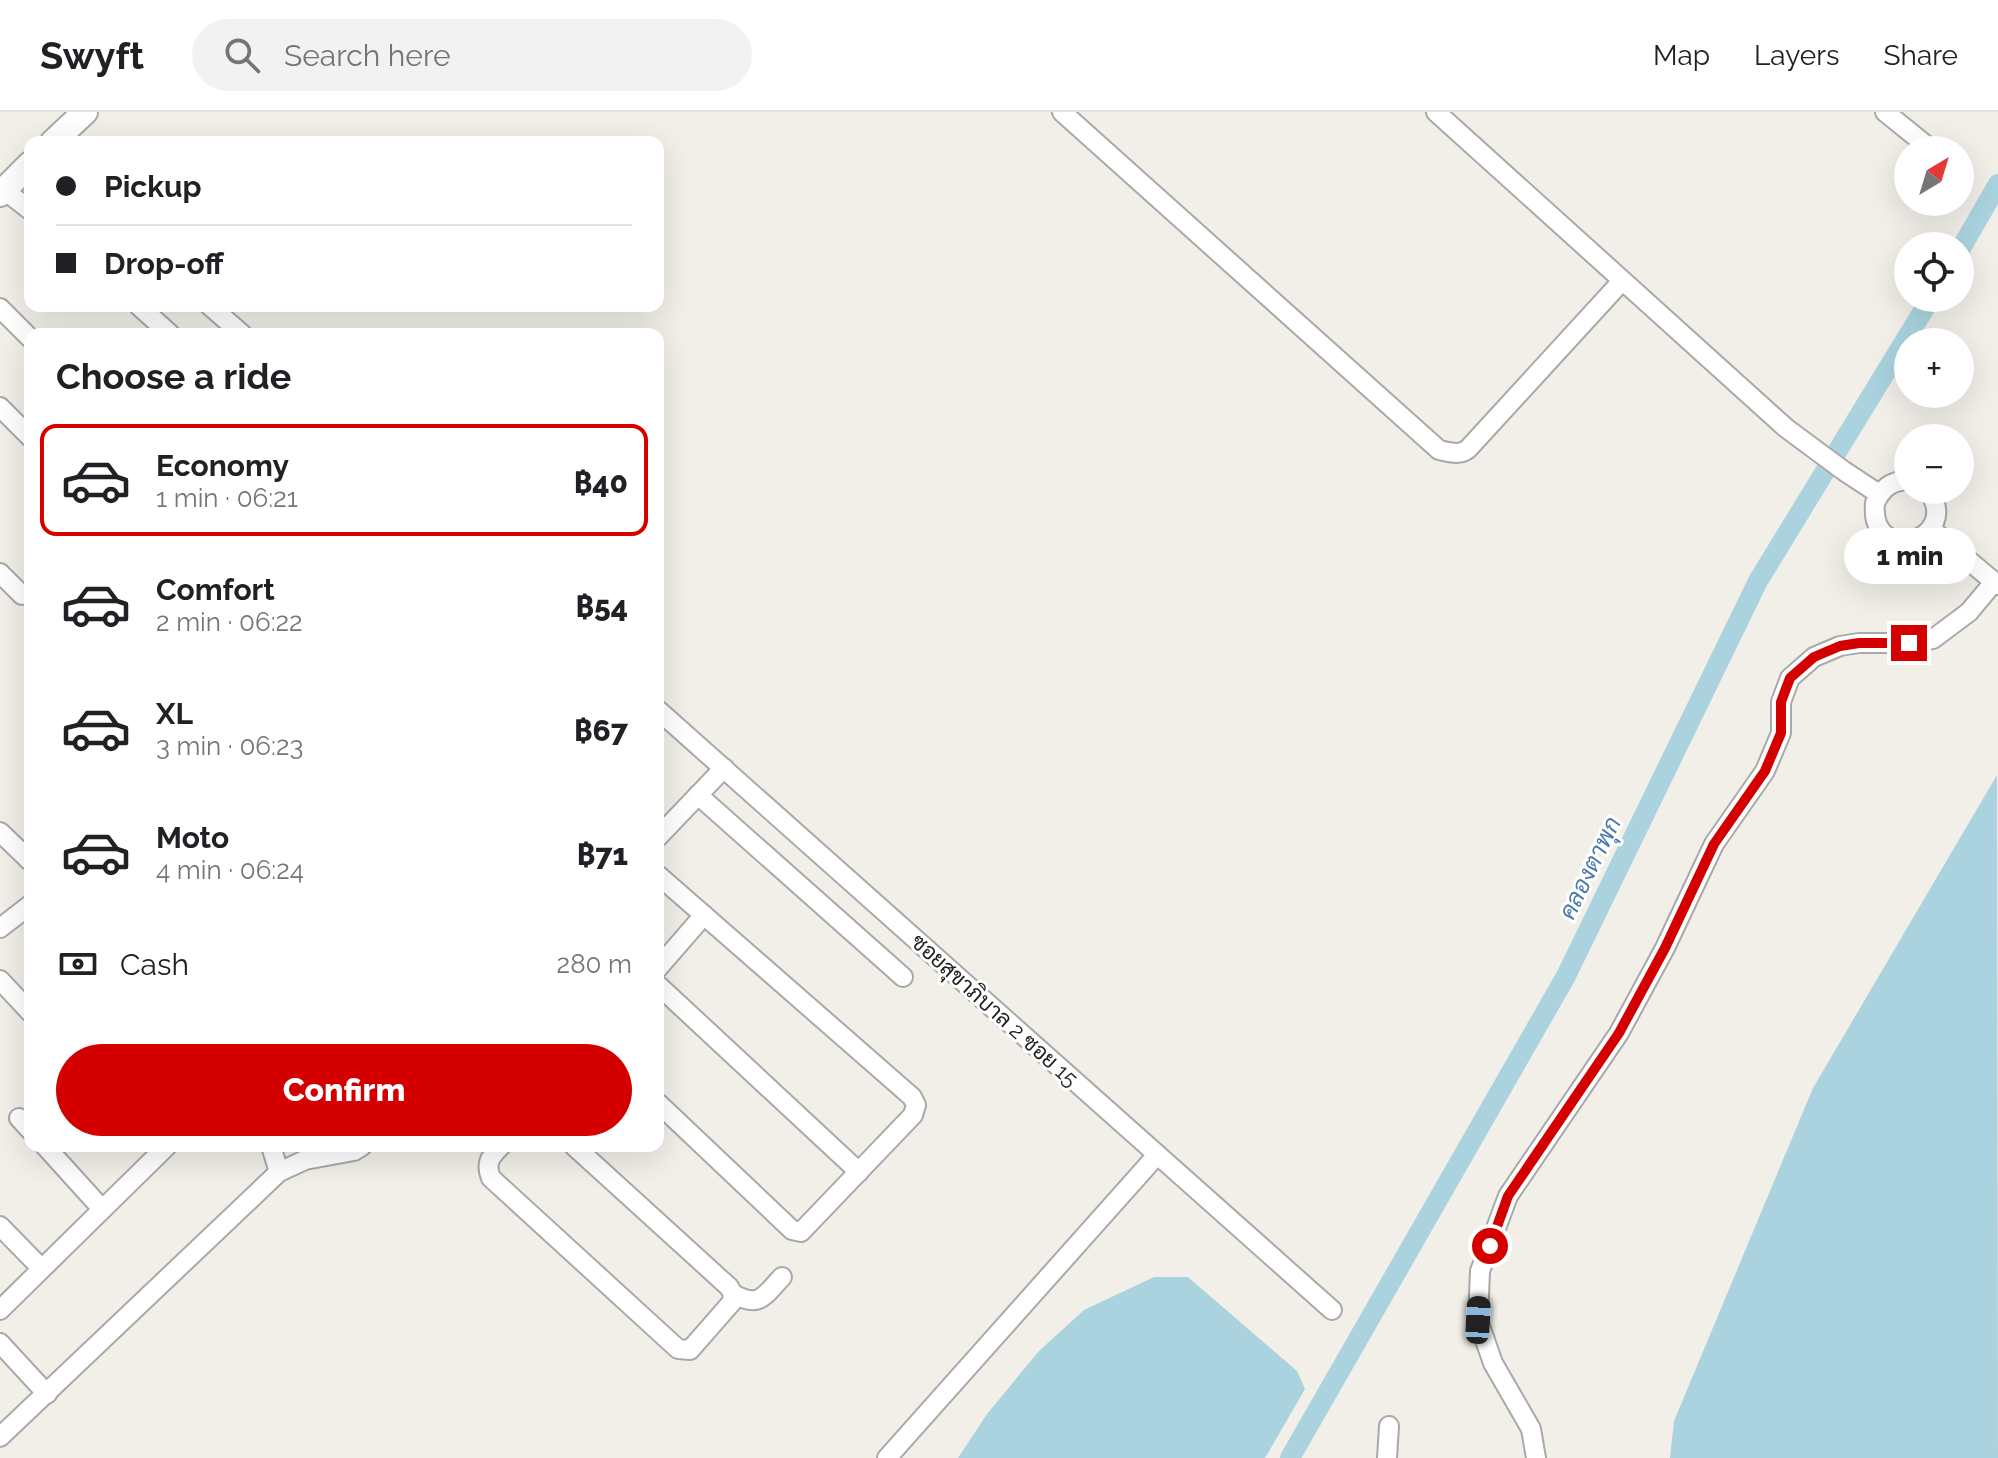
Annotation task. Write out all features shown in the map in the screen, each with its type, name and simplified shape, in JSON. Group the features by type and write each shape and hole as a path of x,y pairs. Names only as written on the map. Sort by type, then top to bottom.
{"street":[{"path":"59,136 85,112"},
{"path":"1062,112 1439,450 1454,454 1468,449 1622,281"},
{"path":"1436,112 1786,428 1879,494"},
{"path":"1885,112 1915,136"},
{"path":"24,170 2,192 24,206"},
{"path":"0,308 24,332"},
{"path":"146,312 163,328"},
{"path":"217,312 235,328"},
{"path":"0,407 24,431"},
{"path":"1894,483 1879,494 1874,514 1883,533 1892,540 1903,542 1923,537 1931,529 1936,509 1934,504"},
{"path":"1536,1458 1531,1429 1493,1363 1478,1320 1480,1271 1508,1196 1619,1033 1665,948 1714,844 1765,771 1781,733 1781,702 1790,678 1814,657 1840,646 1933,639 1969,612 1996,583 1931,529"},
{"path":"0,573 22,595"},
{"name":"ซอยสุขาภิบาล 2 ซอย 15","path":"664,715 1332,1310"},
{"path":"664,831 724,768"},
{"path":"698,795 903,977"},
{"path":"0,832 24,855"},
{"path":"664,880 912,1097 916,1105 913,1115 801,1232 792,1230 664,1109"},
{"path":"0,928 24,910"},
{"path":"664,961 704,915"},
{"path":"0,980 24,1006"},
{"path":"664,991 859,1172"},
{"path":"50,1152 102,1209"},
{"path":"0,1310 160,1152"},
{"path":"273,1152 279,1172"},
{"path":"0,1437 279,1172 305,1160 349,1152"},
{"path":"495,1152 487,1167 491,1178 678,1349 690,1350 732,1302 733,1294"},
{"path":"581,1152 733,1294 749,1302 760,1300 782,1277"},
{"path":"887,1458 1157,1155"},
{"path":"0,1226 41,1268"},
{"path":"0,1343 47,1394"},
{"path":"1387,1458 1389,1426"}],"water":[{"path":"1997,775 1998,1458 1670,1458 1674,1421 1813,1088"},
{"path":"1154,1277 1188,1277 1297,1371 1305,1389 1265,1458 958,1458 987,1414 1039,1351 1084,1310"}],"waterway":[{"name":"คลองตาพุก","path":"1970,232 1998,184"},
{"name":"คลองตาพุก","path":"1290,1458 1566,976 1758,581 1922,312"}],"route":[{"path":"1490,1246 1508,1196 1619,1033 1665,948 1714,844 1765,771 1781,733 1781,702 1790,678 1814,657 1840,646 1909,643"}]}
